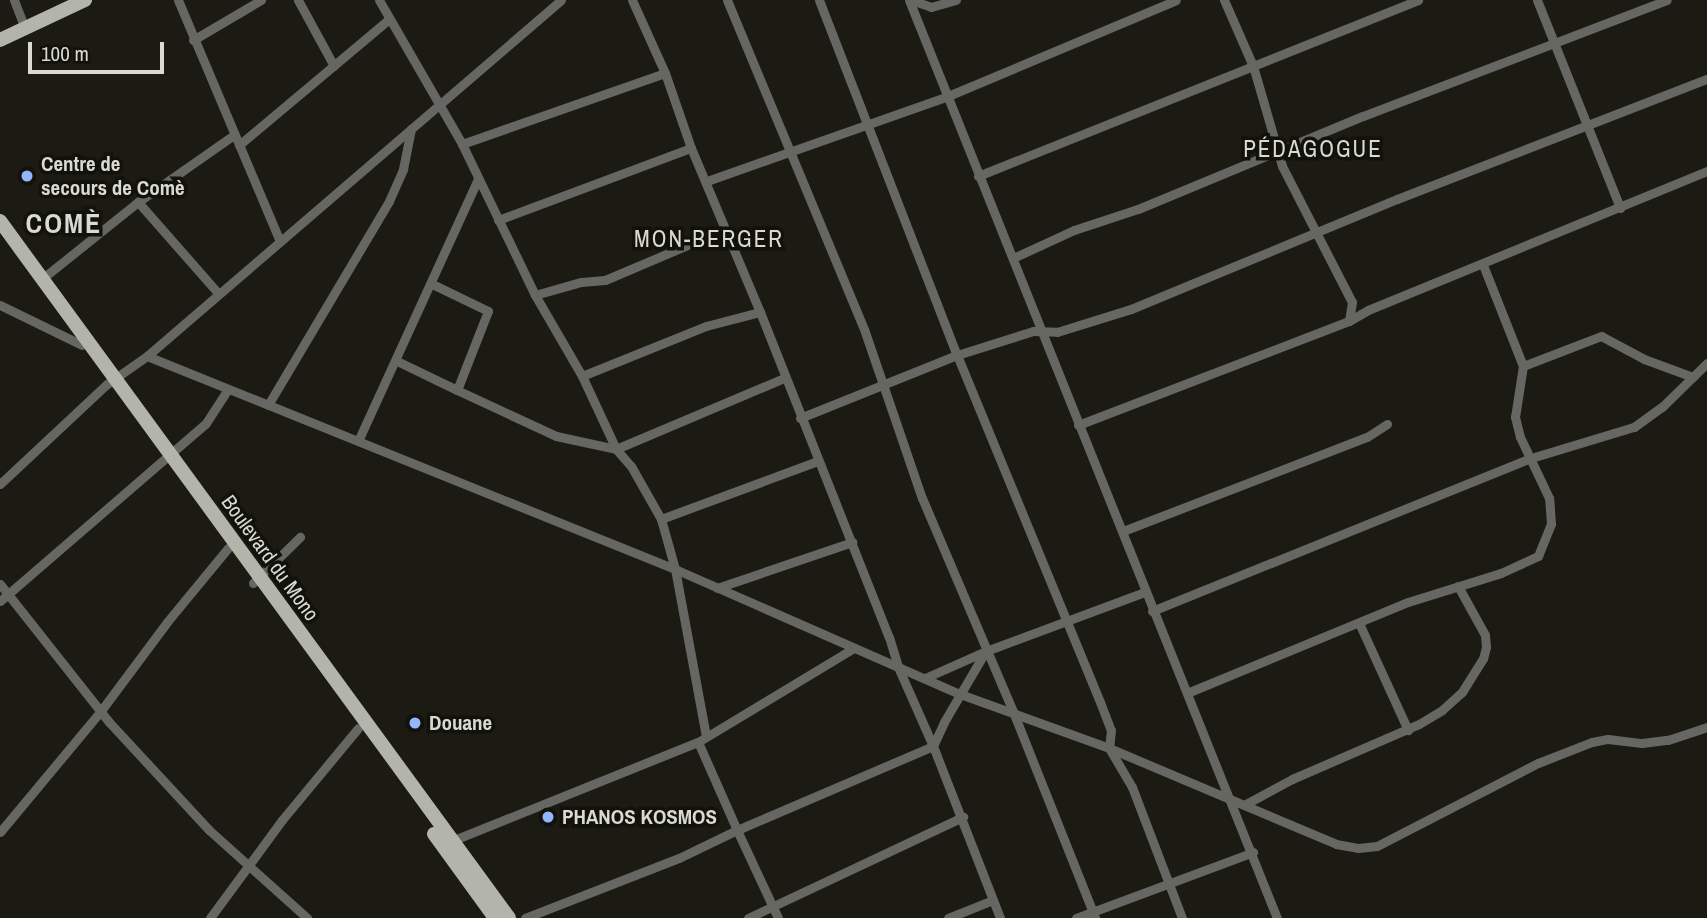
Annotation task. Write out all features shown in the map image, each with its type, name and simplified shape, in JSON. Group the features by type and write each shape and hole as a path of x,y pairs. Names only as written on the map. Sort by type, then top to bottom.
{"main road":[{"path":"0,40 85,0"},
{"name":"Boulevard du Mono","path":"0,221 43,278 111,382"},
{"name":"Boulevard du Mono","path":"0,234 257,580 447,843 495,918"},
{"name":"Boulevard du Mono","path":"166,456 228,548 257,580 358,728 509,918"}],"street":[{"path":"14,0 26,29"},
{"path":"178,0 279,239"},
{"path":"193,40 261,0"},
{"path":"298,0 334,66"},
{"path":"379,0 462,144 536,295 582,376 616,449 627,460 661,519 675,569 702,739 737,830 778,918"},
{"path":"0,484 111,382 146,356 279,239 561,0"},
{"path":"632,0 665,72 723,230 760,312 784,379 852,542 898,667 963,817 1000,918"},
{"path":"727,0 864,328 922,498 1014,714 1093,915"},
{"path":"819,0 957,355 1111,730 1109,748 1132,787 1182,918"},
{"path":"910,0 931,7 956,0"},
{"path":"910,0 978,176 1123,531 1152,611 1232,798 1277,918"},
{"path":"707,181 948,96 1176,0"},
{"path":"1224,0 1253,66 1277,153 1352,302 1368,310"},
{"path":"978,176 1418,0"},
{"path":"1537,0 1620,208"},
{"path":"1013,258 1074,230 1667,0"},
{"path":"239,145 390,19"},
{"path":"462,144 665,72"},
{"path":"800,418 881,383 957,355 1042,331 1057,332 1131,309 1315,232 1707,79"},
{"path":"268,405 389,201 403,169 411,129"},
{"path":"43,278 138,202 234,134"},
{"path":"498,220 691,148"},
{"path":"1078,425 1349,321 1368,310 1707,171"},
{"path":"358,441 397,361 478,179"},
{"path":"138,202 218,293"},
{"path":"536,295 581,282 604,280 723,230"},
{"path":"1186,693 1359,623 1527,562 1543,549 1551,523 1549,498 1520,437 1516,417 1523,366 1483,265"},
{"path":"430,283 488,311 457,390"},
{"path":"1349,321 1352,302"},
{"path":"0,305 82,345"},
{"path":"582,376 706,326 760,312"},
{"path":"1523,366 1601,336 1644,359 1693,377"},
{"path":"146,356 227,391 268,405 675,569 960,694 1109,748 1336,844 1358,848 1377,846 1538,763 1592,742 1608,739 1621,743 1655,742 1707,727"},
{"path":"397,361 556,436 616,449 784,379"},
{"path":"1152,611 1531,458 1634,427 1707,363"},
{"path":"0,601 206,423 227,391"},
{"path":"1123,531 1367,438 1387,424"},
{"path":"661,519 818,461"},
{"path":"257,580 300,537"},
{"path":"717,587 852,542"},
{"path":"0,832 100,712 167,622 228,548"},
{"path":"0,584 100,712 209,830 307,918"},
{"path":"1244,805 1292,779 1408,730 1452,702 1470,681 1483,659 1485,635 1458,586"},
{"path":"925,678 986,651 1145,592"},
{"path":"1359,623 1408,730"},
{"path":"447,843 702,739 853,648"},
{"path":"525,918 679,858 737,830 933,746 986,651"},
{"path":"210,918 282,820 358,728"},
{"path":"748,918 963,817"},
{"path":"1076,918 1093,915 1253,852"},
{"path":"948,918 993,901"}],"place":[{"name":"Centre de secours de Comè","path":"27,176"},
{"name":"Douane","path":"415,723"},
{"name":"PHANOS KOSMOS","path":"548,817"}],"district":[{"name":"PÉDAGOGUE","path":"1313,149"},
{"name":"COMÈ","path":"64,223"},
{"name":"MON-BERGER","path":"709,239"}]}
